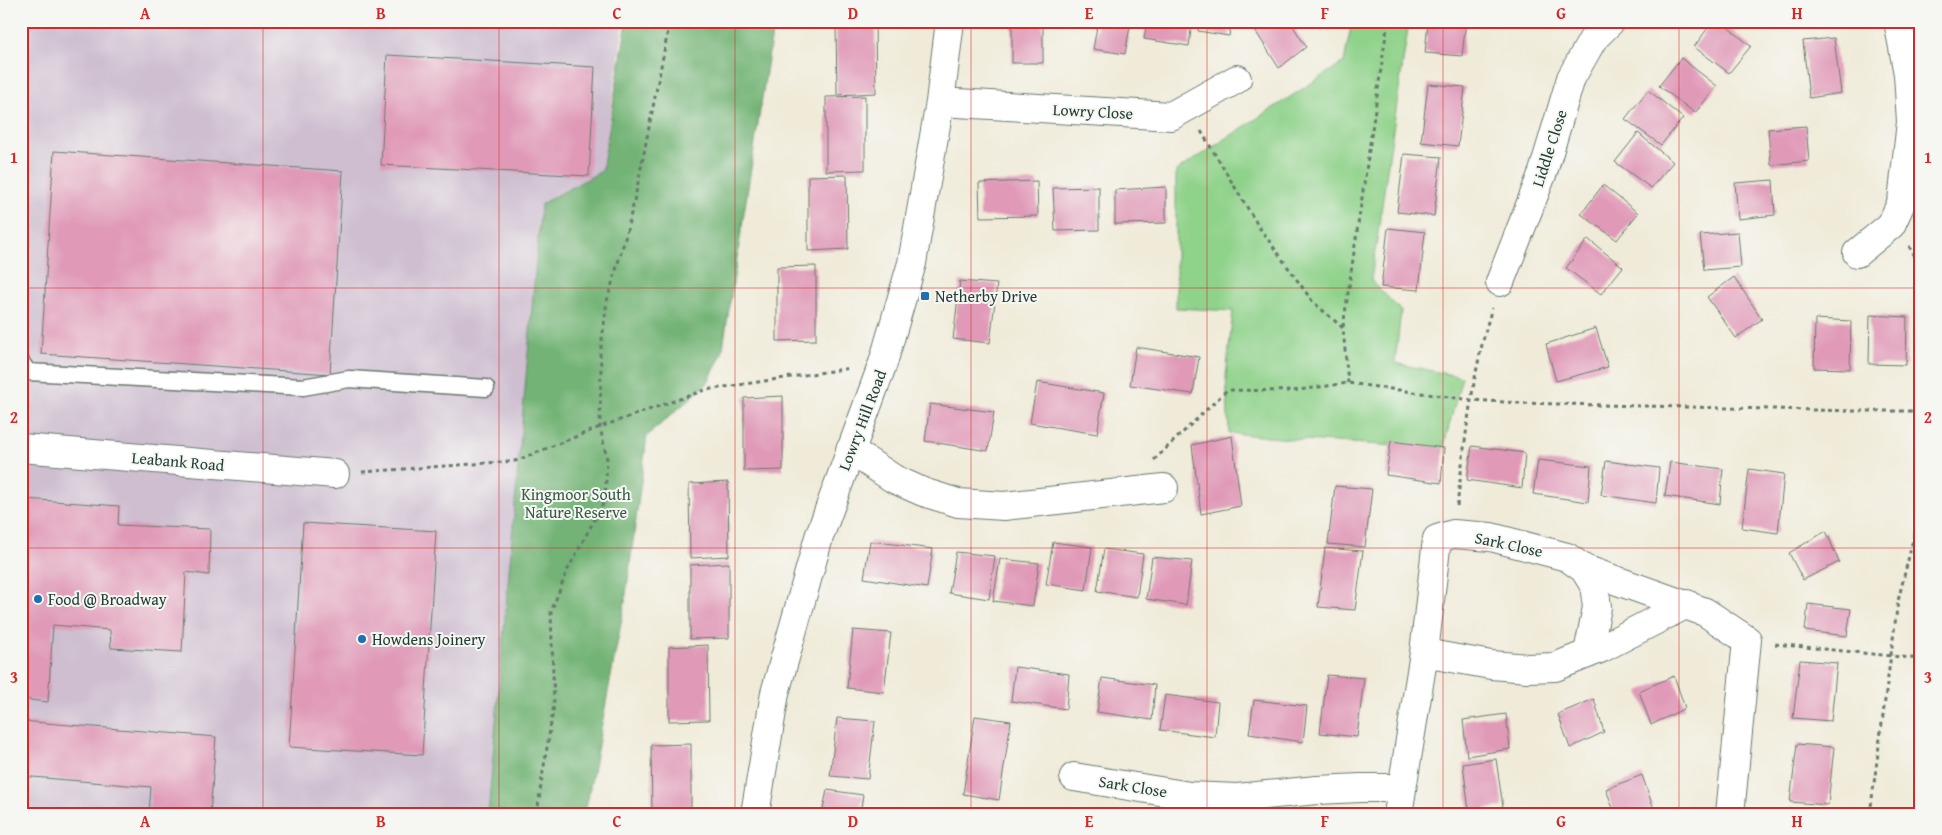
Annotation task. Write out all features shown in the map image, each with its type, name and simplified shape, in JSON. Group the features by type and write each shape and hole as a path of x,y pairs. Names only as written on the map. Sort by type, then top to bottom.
{"street":[{"name":"Lowry Hill Road","path":"755,814 774,693 819,537 883,363 912,264 940,102 950,21"},
{"name":"Liddle Close","path":"1500,282 1543,172 1571,78 1593,39 1611,21"},
{"path":"1874,248 1890,225 1902,201 1908,162 1911,122 1908,74 1898,21"},
{"name":"Lowry Close","path":"940,102 1171,116 1236,79"},
{"name":"Leabank Road","path":"21,448 335,474"},
{"path":"850,450 894,479 923,492 958,503 1004,506 1164,488"},
{"name":"Sark Close","path":"1074,777 1190,796 1237,798 1317,790 1361,788 1400,801 1424,653 1437,539 1453,534 1490,537 1568,556 1584,569 1687,604 1705,612 1747,640"},
{"path":"1584,569 1594,585 1597,607 1588,653"},
{"path":"1424,653 1492,665 1528,668 1555,667 1588,653 1687,604"},
{"path":"1730,814 1747,640"}],"lane":[{"path":"21,362 28,372 303,387 349,380 486,388"}],"path":[{"path":"537,814 554,705 551,612 567,571 605,500 608,459 600,428 600,355 607,301 626,235 670,21"},
{"path":"1348,383 1343,328 1388,21"},
{"path":"1187,107 1259,227 1314,302 1343,328"},
{"path":"1453,534 1471,400 1482,340 1500,282"},
{"path":"335,474 515,461 705,390 883,363"},
{"path":"1154,460 1227,390 1292,391 1348,383 1471,400 1856,411 1921,411"},
{"path":"1870,814 1898,601 1921,507"},
{"path":"1747,640 1921,659"}],"shaded area":[{"path":"21,21 624,21 602,171 541,204 488,814 21,814"}],"green space":[{"name":"Kingmoor South Nature Reserve","path":"627,21 774,21 722,354 707,384 647,436 625,602 585,814 488,814 541,204 602,171"},
{"path":"1352,21 1409,21 1371,280 1401,311 1395,363 1462,377 1443,449 1289,439 1229,433 1226,376 1233,311 1176,308 1176,171 1344,62"}],"building":[{"path":"836,21 875,21 876,93 837,95"},
{"path":"1012,21 1043,21 1043,63 1012,63"},
{"path":"1098,21 1131,21 1125,54 1093,49"},
{"path":"1147,21 1192,21 1189,46 1144,39"},
{"path":"1199,21 1232,21 1229,36 1198,31"},
{"path":"1249,21 1290,21 1306,47 1279,68"},
{"path":"1428,21 1466,21 1462,56 1425,53"},
{"path":"1713,21 1720,21 1751,46 1729,73 1694,47"},
{"path":"1798,21 1830,21 1831,23 1799,28"},
{"path":"1834,38 1841,93 1809,98 1803,41"},
{"path":"387,55 595,67 589,176 381,165"},
{"path":"1681,58 1717,86 1695,113 1659,86"},
{"path":"1428,84 1465,87 1458,146 1421,142"},
{"path":"1648,90 1683,118 1661,145 1625,119"},
{"path":"865,96 865,170 826,171 826,97"},
{"path":"1806,126 1809,161 1771,165 1768,129"},
{"path":"1638,133 1673,162 1651,188 1615,162"},
{"path":"54,151 343,171 330,374 41,354"},
{"path":"1404,154 1441,157 1434,216 1397,212"},
{"path":"847,175 848,249 808,251 808,176"},
{"path":"1773,180 1775,215 1738,219 1735,183"},
{"path":"1037,181 1038,216 980,217 979,183"},
{"path":"1603,185 1638,213 1617,240 1581,214"},
{"path":"1099,187 1099,230 1055,231 1053,188"},
{"path":"1166,187 1166,223 1115,224 1115,190"},
{"path":"1388,228 1425,232 1419,290 1381,287"},
{"path":"1738,232 1741,267 1704,270 1700,235"},
{"path":"1588,239 1623,267 1601,294 1566,268"},
{"path":"816,266 816,340 777,341 777,267"},
{"path":"1734,277 1762,319 1736,338 1707,297"},
{"path":"960,281 997,284 990,343 953,339"},
{"path":"1870,315 1907,317 1906,365 1869,364"},
{"path":"1815,319 1851,321 1850,369 1814,368"},
{"path":"1596,328 1608,367 1556,381 1546,344"},
{"path":"1136,347 1199,357 1193,394 1130,385"},
{"path":"1037,382 1104,393 1097,434 1030,423"},
{"path":"783,396 783,470 744,471 744,398"},
{"path":"930,404 994,412 988,451 925,441"},
{"path":"1232,436 1241,506 1201,514 1192,445"},
{"path":"1391,441 1444,448 1441,483 1386,475"},
{"path":"1472,446 1525,453 1522,488 1467,480"},
{"path":"1538,460 1591,466 1588,502 1533,494"},
{"path":"1606,461 1659,468 1656,503 1601,495"},
{"path":"1670,462 1723,469 1720,504 1665,496"},
{"path":"1749,469 1784,474 1778,533 1742,528"},
{"path":"728,482 729,556 690,558 689,484"},
{"path":"1335,486 1372,489 1365,547 1328,544"},
{"path":"26,499 119,506 118,525 210,529 209,575 186,572 182,652 111,648 110,630 53,625 48,702 21,699 21,572"},
{"name":"Howdens Joinery","path":"303,523 436,531 422,755 289,747"},
{"path":"1826,531 1839,562 1803,580 1789,553"},
{"path":"870,541 933,549 927,588 864,578"},
{"path":"1053,542 1092,547 1086,590 1046,584"},
{"path":"1325,548 1363,551 1355,610 1318,607"},
{"path":"1104,549 1143,554 1137,597 1097,591"},
{"path":"956,552 995,556 989,599 949,593"},
{"path":"1152,557 1192,561 1186,605 1146,599"},
{"path":"1000,559 1039,563 1033,606 993,601"},
{"path":"729,563 729,638 690,639 690,565"},
{"path":"1808,604 1851,609 1847,636 1805,631"},
{"path":"853,630 891,633 884,692 847,688"},
{"path":"708,645 709,720 669,721 669,647"},
{"path":"1800,660 1837,663 1831,721 1793,718"},
{"path":"1015,667 1069,674 1066,709 1011,701"},
{"path":"1327,675 1364,678 1357,737 1320,733"},
{"path":"1674,676 1685,708 1651,725 1639,691"},
{"path":"1102,678 1155,685 1152,720 1097,712"},
{"path":"1165,695 1218,702 1215,737 1160,730"},
{"path":"1594,699 1604,732 1570,748 1558,714"},
{"path":"1254,700 1307,706 1303,742 1249,734"},
{"path":"1506,714 1510,749 1467,756 1463,720"},
{"path":"975,716 1011,721 999,800 963,794"},
{"path":"837,718 875,721 868,779 830,776"},
{"path":"21,721 216,737 210,814 149,814 151,787 21,776"},
{"path":"691,744 691,814 652,814 651,745"},
{"path":"1797,744 1834,747 1828,805 1790,802"},
{"path":"1496,759 1503,807 1469,811 1463,764"},
{"path":"1642,775 1653,807 1639,814 1615,814 1606,789"},
{"path":"827,790 863,795 860,814 822,814"},
{"path":"1788,809 1825,812 1825,814 1787,814"}],"place":[{"name":"Netherby Drive","path":"925,296"},
{"name":"Food @ Broadway","path":"38,599"},
{"name":"Howdens Joinery","path":"362,639"}]}
